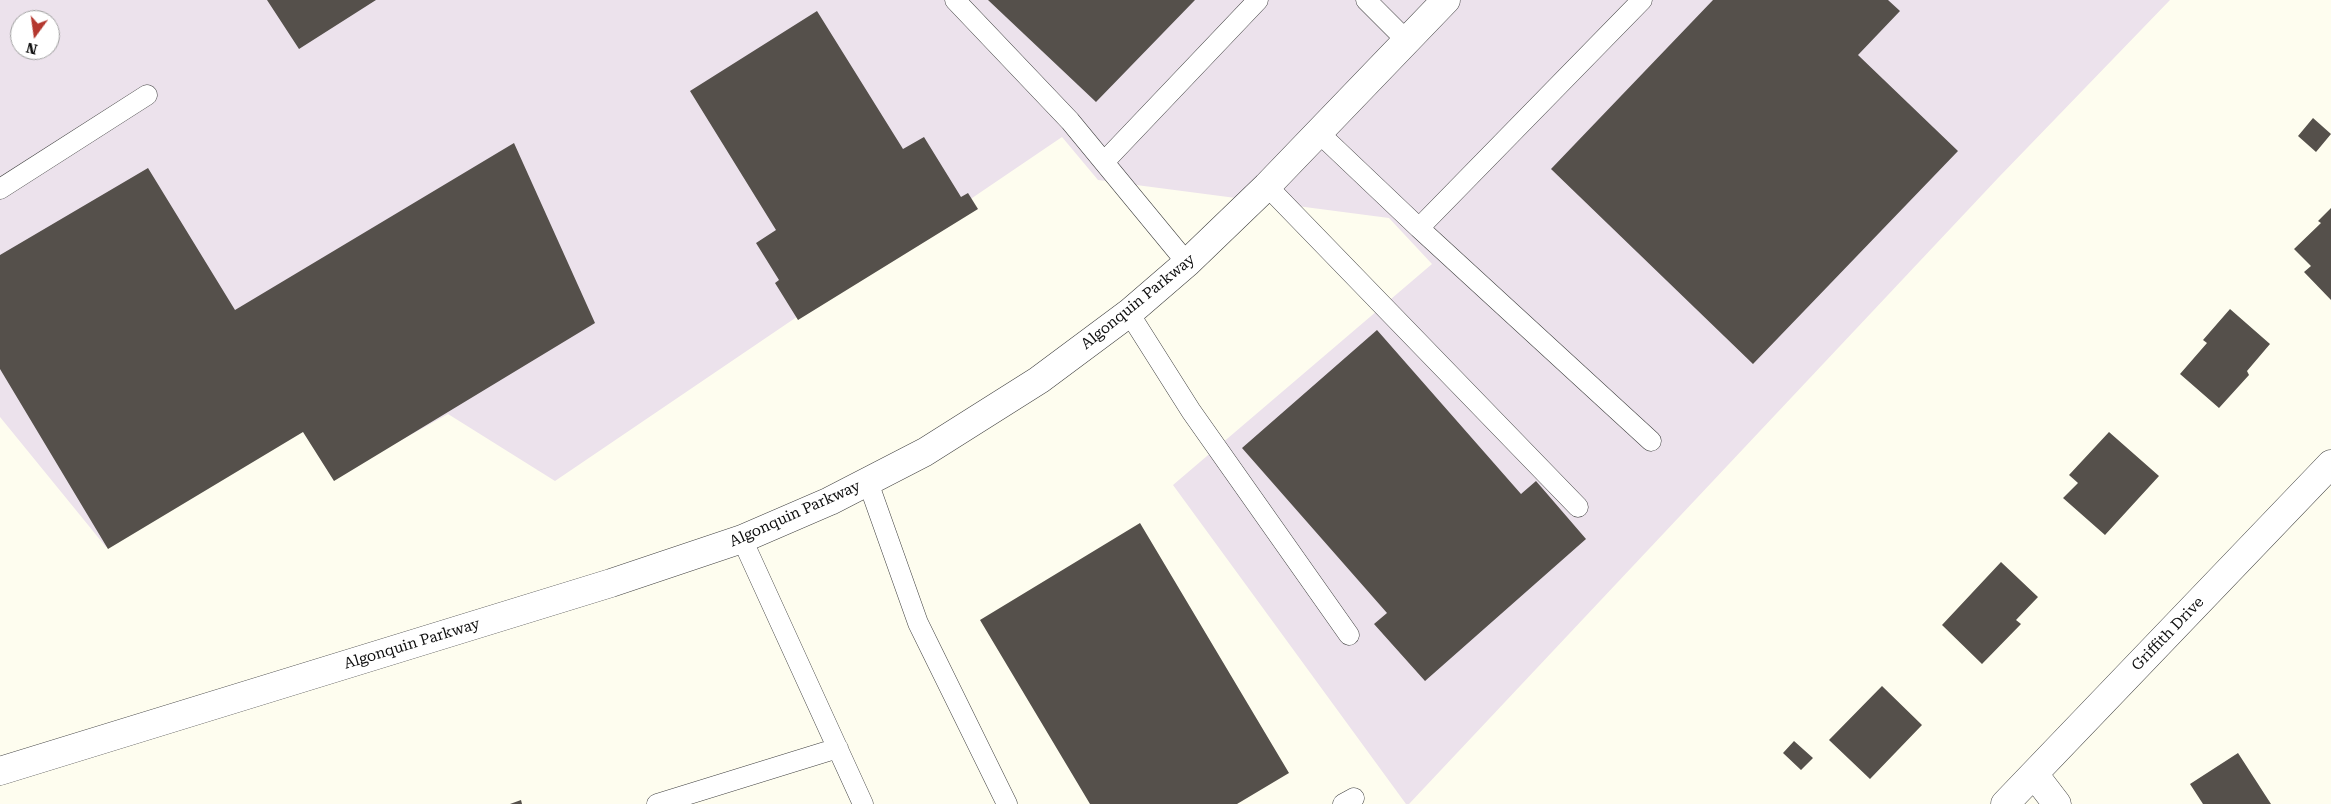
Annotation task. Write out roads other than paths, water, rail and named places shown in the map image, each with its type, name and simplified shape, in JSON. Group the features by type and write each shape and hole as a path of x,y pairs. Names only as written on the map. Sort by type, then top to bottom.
{"street":[{"name":"Algonquin Parkway","path":"0,771 611,583 742,539 868,482 926,452 1039,380 1129,313 1187,263 1267,186 1446,0"},
{"name":"Griffith Drive","path":"2006,804 2331,464"},
{"path":"2034,774 2057,804"}],"lane":[{"path":"955,0 1070,121 1187,263"},
{"path":"1104,162 1258,0"},
{"path":"1366,0 1407,41"},
{"path":"1419,228 1642,0"},
{"path":"0,189 146,94"},
{"path":"1319,133 1419,228 1651,441"},
{"path":"1267,186 1578,507"},
{"path":"1129,313 1191,411 1349,635"},
{"path":"868,482 918,623 1007,804"},
{"path":"742,539 863,804"},
{"path":"657,804 838,748"}]}
